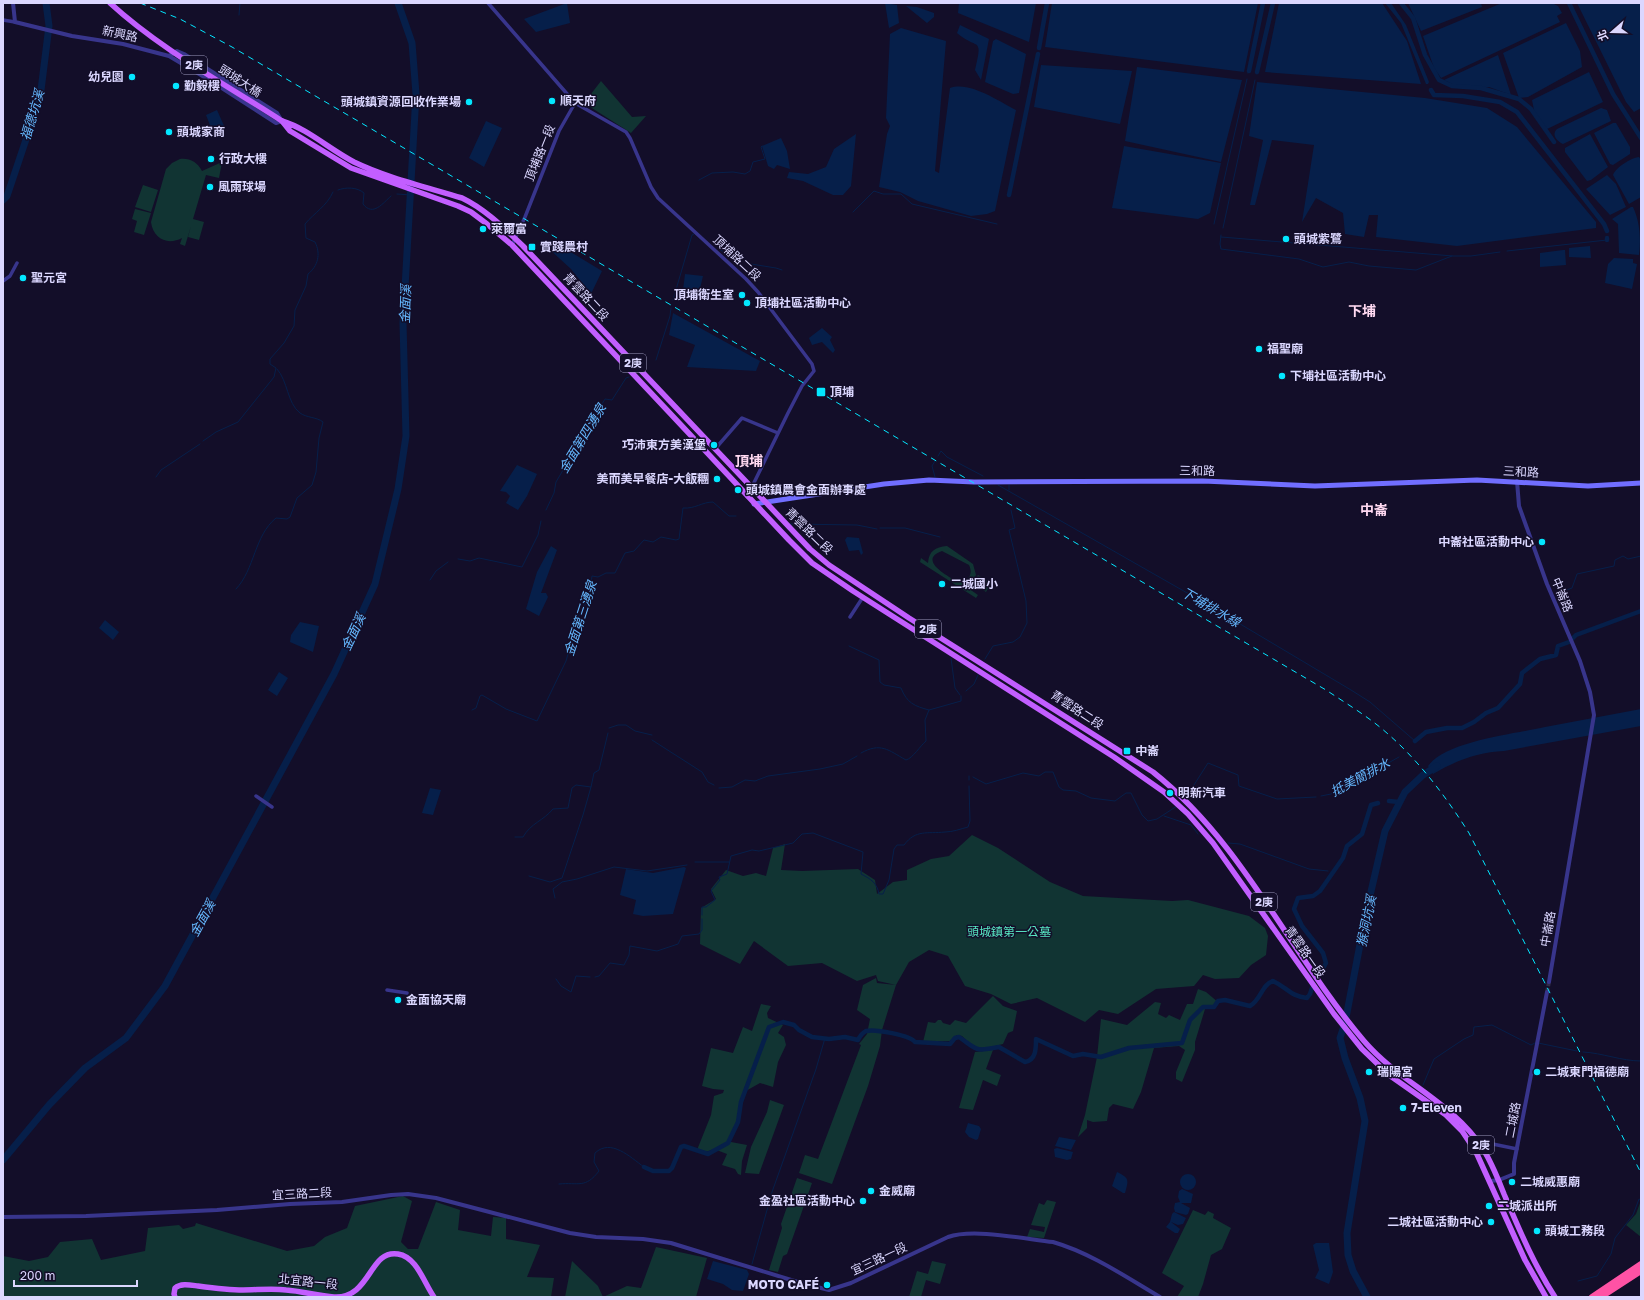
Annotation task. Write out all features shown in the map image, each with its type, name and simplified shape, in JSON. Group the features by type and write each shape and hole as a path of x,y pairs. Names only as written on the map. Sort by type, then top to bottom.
{"highway":[{"path":"1587,1297 1607,1289 1641,1264"},
{"path":"1592,1297 1641,1271"},
{"path":"1602,1297 1607,1289"}],"main road":[{"name":"頭城大橋","path":"110,3 131,23 156,41 282,121"},
{"name":"2庚","path":"282,121 296,125 354,162 422,189"},
{"name":"2庚","path":"282,121 290,131 351,168 398,185 422,189"},
{"name":"青雲路二段","path":"422,189 472,203 495,219 516,239 751,489 810,549 829,565 1153,772 1194,808"},
{"name":"青雲路二段","path":"422,189 471,212 488,224 512,245 747,497 812,563 1114,757 1151,782 1175,801 1188,814"},
{"name":"三和路","path":"754,504 884,484 929,480 974,482 1203,481 1315,486 1442,481 1517,481 1588,486 1641,483"},
{"path":"906,624 910,616"},
{"name":"青雲路一段","path":"1194,808 1217,834 1357,1032 1376,1054 1454,1114 1478,1141"},
{"name":"青雲路一段","path":"1188,814 1213,843 1355,1042 1389,1075 1446,1115 1462,1131 1476,1152 1491,1181"},
{"name":"2庚","path":"1478,1141 1499,1180 1527,1246 1555,1297"},
{"name":"2庚","path":"1491,1181 1535,1278 1546,1297"},
{"name":"北宜路一段","path":"175,1297 175,1288 186,1284 242,1290 285,1289 342,1296 355,1291 362,1286 380,1259 385,1256 398,1254 415,1265 434,1297"},
{"path":"1535,1278 1541,1297"}],"street":[{"path":"3,20 16,22 13,3"},
{"path":"488,3 575,103"},
{"name":"新興路","path":"16,22 66,34 123,44 169,56 212,81 276,123 282,121 276,113 184,54 178,51 169,56"},
{"name":"頂埔路二段","path":"575,103 626,132 651,187 658,198 746,279 812,364 814,370 802,386 747,497"},
{"name":"頂埔路一段","path":"512,245 516,239 559,131 575,103"},
{"path":"3,281 10,276 16,263"},
{"path":"714,450 742,418 778,433"},
{"name":"中崙路","path":"1517,481 1519,506 1547,584 1580,661 1590,692 1594,715 1592,738 1549,982"},
{"path":"850,617 863,597"},
{"path":"256,796 272,807"},
{"path":"387,990 407,993"},
{"name":"二城路","path":"1491,1181 1499,1180 1514,1174 1514,1164 1547,992"},
{"path":"1478,1141 1517,1149"},
{"name":"宜三路二段","path":"3,1217 86,1216 217,1210 290,1204 342,1202 408,1194 436,1198 570,1233 596,1238"},
{"path":"1502,1206 1509,1204"},
{"name":"宜三路一段","path":"596,1238 643,1239 671,1243 801,1283 829,1290 851,1283 948,1237 957,1234 972,1233 1053,1242 1065,1245 1082,1252 1160,1297"}],"green space":[{"path":"601,81 632,117 646,116 631,133 584,103"},
{"path":"180,159 193,161 202,171 222,162 219,178 206,175 193,219 204,222 199,240 188,237 191,226 185,246 180,244 182,238 171,241 162,239 152,228 151,222 166,169 172,163"},
{"path":"143,185 158,190 151,212 135,207"},
{"path":"135,209 151,213 144,235 134,232 137,221 132,219"},
{"path":"947,546 973,564 976,575 972,581 965,586 978,595 976,598 920,562 921,558 928,563 933,550","holes":["942,551 969,565 971,572 969,577 958,582 937,568 933,563 933,559 935,555"]},
{"path":"978,575 991,583 986,592 972,583"},
{"name":"頭城鎮第一公墓","path":"972,835 998,848 1050,882 1083,896 1172,901 1188,900 1249,916 1265,928 1268,936 1266,955 1251,965 1239,978 1215,979 1203,975 1194,986 1156,989 1118,1014 1099,1010 1085,1022 1037,998 1011,1004 991,994 965,986 948,956 929,950 909,962 896,985 878,981 876,975 857,981 822,963 788,966 754,941 740,964 700,944 701,908 716,899 711,889 726,870 743,876 756,873 766,876 773,848 785,844 781,870 802,871 858,869 875,880 877,894 893,882 907,880 907,870 931,859 949,856"},
{"path":"876,978 877,983 896,985 882,1030 880,1046 868,1086 832,1184 799,1173 805,1155 818,1159 861,1045 859,1044 867,1034 870,1019 857,1010 863,985"},
{"path":"1198,989 1206,992 1219,1003 1215,1007 1205,1009 1195,1042 1195,1050 1182,1082 1176,1079 1176,1072 1185,1050 1179,1046 1154,1048 1141,1092 1133,1109 1113,1104 1109,1108 1107,1121 1093,1122 1087,1120 1087,1128 1078,1137 1085,1115 1097,1057 1101,1019 1127,1025 1155,1002 1161,1003 1158,1014 1166,1018 1169,1015 1180,1020 1187,1004 1193,1004"},
{"path":"993,996 1003,1006 1017,1011 1013,1031 1008,1033 1003,1044 981,1048 972,1045 962,1036 957,1035 950,1041 923,1042 928,1022 935,1023 938,1020 941,1020 943,1023 950,1025 955,1020 966,1023"},
{"path":"761,1004 771,1006 767,1013 768,1018 783,1025 778,1033 784,1037 786,1045 778,1062 773,1087 760,1083 744,1092 740,1103 737,1122 728,1140 747,1145 742,1161 741,1175 738,1174 735,1169 722,1165 727,1154 714,1149 706,1152 697,1150 711,1115 714,1096 723,1093 724,1090 702,1086 711,1048 733,1053 743,1027 752,1031"},
{"path":"993,1050 986,1069 1001,1075 997,1086 983,1080 973,1110 959,1108 975,1052"},
{"path":"770,1100 784,1105 759,1174 745,1173 751,1147 767,1112"},
{"path":"797,1178 812,1183 787,1254 783,1256 778,1272 769,1270 782,1228 781,1224"},
{"path":"403,1196 412,1201 401,1242 408,1249 418,1249 436,1202 460,1210 458,1230 491,1236 493,1217 506,1218 506,1239 540,1245 527,1277 554,1278 551,1297 3,1297 3,1256 29,1261 48,1257 60,1242 92,1239 101,1260 145,1251 148,1228 179,1225 183,1229 195,1226 196,1223 287,1251 314,1246 325,1237 347,1228 355,1206"},
{"path":"1047,1200 1056,1202 1044,1238 1027,1237 1030,1229 1044,1232 1045,1227 1031,1225 1039,1203 1044,1205"},
{"path":"1640,1203 1641,1237 1626,1225 1636,1214"},
{"path":"1193,1210 1205,1215 1208,1211 1214,1214 1213,1218 1231,1228 1222,1249 1211,1255 1198,1297 1177,1297 1184,1286 1162,1273"},
{"path":"656,1247 707,1258 696,1297 603,1297 627,1286 641,1288"},
{"path":"572,1261 598,1286 603,1297 565,1297"},
{"path":"932,1261 946,1264 940,1284 926,1280 921,1297 909,1297 917,1271 928,1274"}],"water":[{"path":"567,3 570,23 536,32 524,19"},
{"path":"885,3 897,5 899,23 889,28"},
{"path":"959,3 1036,3 1029,42 958,13"},
{"path":"1052,3 1258,3 1244,72 1045,47"},
{"path":"1279,3 1382,3 1407,41 1421,84 1265,72"},
{"path":"1385,3 1391,3 1406,25 1429,82 1428,84 1426,84 1401,23"},
{"path":"1408,3 1481,3 1482,7 1421,31"},
{"path":"1502,3 1552,3 1558,6 1562,13 1557,16 1560,22 1441,78 1434,68 1423,36"},
{"path":"1577,3 1641,3 1641,108 1634,112 1626,102"},
{"path":"906,6 917,7 934,13 934,17 927,23"},
{"path":"1566,23 1580,51 1582,67 1528,97 1519,98 1503,53"},
{"path":"960,25 989,39 981,80 975,70 979,52 977,45 957,33"},
{"path":"901,28 946,41 935,171 939,173 950,88 966,87 984,93 1016,110 995,211 987,214 971,216 918,201 900,192 879,187 887,134 890,126 886,118 890,34"},
{"path":"996,39 1026,54 1019,93 1013,94 985,82 993,41"},
{"path":"1498,55 1511,95 1489,87 1458,87 1444,80"},
{"path":"1041,65 1132,71 1120,124 1034,107"},
{"path":"1137,67 1242,80 1221,162 1125,141"},
{"path":"1589,72 1603,102 1545,130 1535,115 1532,100"},
{"path":"1257,82 1425,98 1487,108 1517,127 1596,222 1596,228 1457,246 1376,237 1378,215 1369,215 1364,237 1345,234 1343,213 1316,198 1302,222 1314,145 1272,140 1255,205 1250,205 1263,140 1249,136"},
{"path":"1601,108 1607,110 1611,121 1563,144 1556,138 1555,131 1557,129"},
{"path":"217,110 225,128 213,133 206,115"},
{"path":"486,121 502,128 484,167 469,158"},
{"path":"1613,123 1616,123 1630,147 1630,154 1613,165 1610,164 1594,133"},
{"path":"856,134 851,186 843,195 833,195 803,181 787,178 789,172 808,174 826,167 834,149"},
{"path":"1590,134 1608,167 1591,180 1587,181 1565,152 1565,148"},
{"path":"781,138 787,151 790,169 777,165 774,169 768,166 762,146"},
{"path":"1124,146 1221,163 1210,213 1198,219 1112,208"},
{"path":"1639,157 1641,160 1641,197 1629,204 1613,175 1624,163"},
{"path":"1607,175 1616,184 1626,207 1610,215 1586,189"},
{"path":"1633,207 1639,225 1639,255 1619,253 1618,224 1612,219"},
{"path":"551,240 602,271 591,294 571,269 548,248"},
{"path":"1590,246 1591,258 1569,257 1569,248"},
{"path":"1565,250 1566,265 1540,267 1540,253"},
{"path":"1614,258 1633,259 1633,263 1637,264 1632,289 1605,283 1608,264"},
{"path":"685,274 703,276 698,297 683,290"},
{"path":"673,313 760,361 756,371 687,367 695,345 669,335"},
{"path":"822,328 832,337 830,340 835,350 833,353 822,342 812,345 809,338"},
{"path":"517,465 537,474 527,496 518,510 506,503 510,496 506,492 500,491"},
{"path":"847,537 859,538 863,553 861,555 859,550 849,551 845,540"},
{"path":"551,546 557,550 541,593 546,593 548,597 539,616 526,609 537,572"},
{"path":"105,620 119,632 113,640 99,628"},
{"path":"300,622 319,626 313,652 290,642 291,635"},
{"path":"279,672 288,678 277,696 268,690"},
{"path":"1641,709 1641,726 1476,755 1458,761 1433,774 1428,766 1437,757 1450,750 1482,740"},
{"path":"430,788 441,790 433,815 422,813"},
{"path":"684,867 686,868 673,914 643,916 633,914 636,900 620,895 626,869 653,873"},
{"path":"968,1123 979,1126 981,1129 978,1139 976,1140 969,1137 965,1132"},
{"path":"1059,1137 1076,1140 1071,1150 1055,1146"},
{"path":"1057,1148 1073,1152 1071,1159 1067,1160 1055,1157 1054,1149"},
{"path":"1117,1172 1124,1176 1127,1180 1125,1193 1112,1186"},
{"path":"1188,1174 1194,1176 1196,1182 1194,1188 1188,1190 1182,1188 1180,1182 1182,1176"},
{"path":"1182,1189 1193,1194 1191,1203 1181,1203 1190,1208 1188,1214 1186,1215 1175,1212 1174,1208 1175,1203 1180,1202 1178,1197 1179,1191"},
{"path":"1174,1212 1186,1218 1183,1224 1178,1225 1171,1222 1180,1229 1178,1233 1175,1233 1166,1227"},
{"path":"1316,1243 1329,1243 1333,1272 1329,1284 1315,1278 1319,1270 1313,1245"},
{"path":"713,1261 747,1270 749,1274 743,1291 732,1290 723,1284 707,1279"}],"waterway":[{"name":"福德坑溪","path":"3,200 7,196 40,98 49,26 46,3"},
{"path":"239,15 240,3"},
{"name":"金面溪","path":"3,1160 49,1105 85,1068 126,1038 165,986 334,674 375,584 398,489 406,436 403,323 416,94 412,43 398,3"},
{"path":"1039,48 1047,3"},
{"path":"1249,71 1263,3"},
{"path":"1257,72 1273,3"},
{"path":"1401,3 1413,18 1425,55 1439,80 1452,86 1481,88 1519,99 1531,109 1554,142"},
{"path":"1569,3 1613,94 1641,138"},
{"path":"1009,195 1038,54"},
{"path":"1214,224 1247,79"},
{"path":"1223,228 1255,80"},
{"path":"1431,90 1434,95 1463,96 1500,102 1517,112 1604,224 1607,231"},
{"path":"699,180 712,173 733,172 745,174 750,171 753,162 765,159 762,146"},
{"path":"338,190 351,188 361,191 364,193 363,204 370,209 378,208 391,196"},
{"name":"金面第四湧泉","path":"853,212 874,191 883,194 901,194 912,204 997,224"},
{"path":"203,441 216,432 238,422 274,377 276,368 270,364 270,359 284,343 294,326 295,310 306,286 308,274 318,260 317,246 315,242 306,238 305,224 324,205 333,192"},
{"path":"397,194 411,195"},
{"name":"金面第四湧泉","path":"673,300 692,235 694,234"},
{"path":"1221,235 1221,249 1299,259 1323,267 1349,262 1369,266 1416,270 1452,256"},
{"path":"1221,237 1453,256 1471,256 1500,252"},
{"path":"1507,251 1607,240"},
{"name":"金面第四湧泉","path":"719,249 729,255 740,255 751,264 782,270"},
{"name":"金面第四湧泉","path":"656,360 670,316 671,308"},
{"path":"236,589 247,572 263,534 269,525 276,518 287,519 290,517 297,498 312,485 316,472 319,438 323,422 303,415 296,409 292,404 281,374 277,369"},
{"name":"金面第四湧泉","path":"546,510 554,493 556,482 605,399 612,400 626,378 629,377"},
{"path":"156,477 161,470 200,444"},
{"name":"下埔排水線","path":"938,456 941,451 947,457 983,476"},
{"name":"下埔排水線","path":"935,461 932,466 935,477"},
{"name":"下埔排水線","path":"998,485 1210,606 1351,690 1370,702 1415,741"},
{"name":"下埔排水線","path":"1009,485 1009,490"},
{"name":"金面第三湧泉","path":"472,710 476,708 480,696 482,695 506,709 537,721 566,661 579,616 589,597 592,576 598,577 606,573 615,573 625,553 634,551 644,540 653,542 661,537 676,540 679,539 683,508 713,502 729,516 736,516"},
{"path":"985,659 993,646 1013,642 1020,637 1027,623 1026,601 1009,530 1015,528 1011,510"},
{"name":"金面第四湧泉","path":"458,559 470,561 479,558 522,567 538,535 541,521"},
{"name":"金面第三湧泉","path":"790,524 857,525 877,529"},
{"name":"金面第三湧泉","path":"880,528 905,528 940,537"},
{"path":"1556,594 1572,588 1577,574 1614,566 1615,560 1623,556 1628,559 1641,556"},
{"name":"金面第四湧泉","path":"430,580 436,571 448,562"},
{"name":"抵美簡排水","path":"1572,639 1576,635 1641,611"},
{"name":"抵美簡排水","path":"1415,741 1426,732 1447,728 1462,728 1474,722 1486,713 1498,708 1520,684 1522,673 1540,659 1556,655 1558,646 1569,642"},
{"path":"849,646 879,660 880,682 884,685 901,688 903,693 912,703 929,710"},
{"path":"951,658 955,688 960,695"},
{"path":"966,691 974,684 978,675"},
{"path":"861,753 874,748 879,748 889,750 906,760 909,759 926,741 925,720 929,710 961,701 961,696"},
{"path":"609,728 618,725 626,725 635,731 652,735"},
{"path":"515,837 523,837 533,825 553,809 568,808 572,788 576,785 591,787 594,773 599,770 608,733"},
{"path":"652,740 702,772 708,782 714,785"},
{"path":"719,788 732,787 745,780 755,781 768,776 820,769 843,764 857,756"},
{"name":"抵美簡排水","path":"1321,796 1331,794 1360,776 1374,771 1399,757"},
{"name":"抵美簡排水","path":"1185,799 1208,763 1238,775 1239,786 1277,799 1316,797"},
{"name":"猴洞坑溪","path":"1367,1297 1353,1271 1348,1255 1347,1233 1365,1121 1360,1098 1345,1058 1340,1038 1345,1023 1366,913 1385,831 1405,792 1423,775 1437,766"},
{"name":"抵美簡排水","path":"973,777 986,784 1023,773 1039,776 1045,772 1053,772 1059,787 1063,790 1076,791 1091,798 1115,801 1126,793 1131,793 1142,815 1148,821 1157,819 1177,806"},
{"path":"702,915 702,907 706,907 715,900 711,891 720,880 719,877 727,874 731,856 752,850 759,851 793,843 802,834 813,833 863,852 861,874 873,882 877,887 879,894 883,894 889,880 894,849 897,845 904,845 913,836 918,834 951,832 968,827 970,821 969,786"},
{"path":"529,876 550,882 562,878 591,787"},
{"path":"1389,801 1399,802"},
{"path":"1320,974 1326,963 1323,953 1302,926 1294,909 1298,898 1313,896 1320,891 1343,858 1347,846 1362,834 1371,805 1378,803"},
{"path":"1164,816 1191,825 1198,834"},
{"path":"1228,843 1240,844 1309,869 1328,871"},
{"path":"695,862 729,862"},
{"path":"555,898 553,889 562,882 577,879 614,867 647,871 687,865"},
{"path":"595,977 599,976 610,963 624,965 629,955 630,946 657,951 678,944 682,936 699,934 702,930 702,919"},
{"path":"556,979 561,986 571,992 576,976 590,977"},
{"path":"644,1167 653,1171 669,1171 672,1168 681,1147 684,1146 708,1154 728,1143 738,1122 741,1102 769,1027 783,1022 794,1025 799,1030 812,1037 829,1039 845,1037 858,1040 866,1031 900,1035 912,1039 915,1042 950,1044 955,1038 959,1037 977,1049 999,1047 1025,1062 1029,1061 1035,1054 1036,1039 1073,1056 1083,1054 1101,1057 1129,1048 1182,1043 1190,1020 1203,1007 1214,1007 1218,1001 1225,1000 1250,1006 1257,1000 1266,985 1273,981 1293,994 1301,997 1307,998 1312,988"},
{"path":"1423,1085 1434,1059 1464,1039 1473,1035 1474,1027 1492,1025 1531,1045 1535,1043"},
{"path":"752,1264 772,1192 816,1069 825,1038"},
{"path":"1538,1043 1577,1051"},
{"path":"1583,1052 1626,1060 1641,1061"},
{"path":"559,1184 581,1184 594,1177 599,1171 594,1162 595,1153 607,1147 614,1148 627,1154 644,1167"},
{"path":"1578,1281 1597,1276 1611,1254 1615,1238 1633,1215 1639,1199 1641,1200"}],"tunnel":[{"path":"1547,992 1549,982"}],"railway":[{"path":"140,3 180,19 232,47 1326,690 1373,722 1400,745 1422,768 1442,793 1469,833 1641,1173"}],"place":[{"name":"幼兒園","path":"132,77"},
{"name":"勤毅樓","path":"176,86"},
{"name":"順天府","path":"552,101"},
{"name":"頭城鎮資源回收作業場","path":"469,102"},
{"name":"頭城家商","path":"169,132"},
{"name":"行政大樓","path":"211,159"},
{"name":"風雨球場","path":"210,187"},
{"name":"萊爾富","path":"483,229"},
{"name":"頭城紫鷺","path":"1286,239"},
{"name":"實踐農村","path":"532,247"},
{"name":"聖元宮","path":"23,278"},
{"name":"頂埔衛生室","path":"742,295"},
{"name":"頂埔社區活動中心","path":"747,303"},
{"name":"福聖廟","path":"1259,349"},
{"name":"下埔社區活動中心","path":"1282,376"},
{"name":"頂埔","path":"821,392"},
{"name":"巧沛東方美漢堡","path":"714,445"},
{"name":"美而美早餐店-大飯糰","path":"717,479"},
{"name":"頭城鎮農會金面辦事處","path":"738,490"},
{"name":"中崙社區活動中心","path":"1542,542"},
{"name":"二城國小","path":"942,584"},
{"name":"中崙","path":"1127,751"},
{"name":"明新汽車","path":"1170,793"},
{"name":"金面協天廟","path":"398,1000"},
{"name":"瑞陽宮","path":"1369,1072"},
{"name":"二城東門福德廟","path":"1537,1072"},
{"name":"7-Eleven","path":"1403,1108"},
{"name":"二城威惠廟","path":"1512,1182"},
{"name":"金威廟","path":"871,1191"},
{"name":"金盈社區活動中心","path":"863,1201"},
{"name":"二城派出所","path":"1489,1206"},
{"name":"二城社區活動中心","path":"1491,1222"},
{"name":"頭城工務段","path":"1537,1231"},
{"name":"MOTO CAFÉ","path":"827,1285"}],"district":[{"name":"下埔","path":"1362,311"},
{"name":"頂埔","path":"749,461"},
{"name":"中崙","path":"1374,510"}]}
